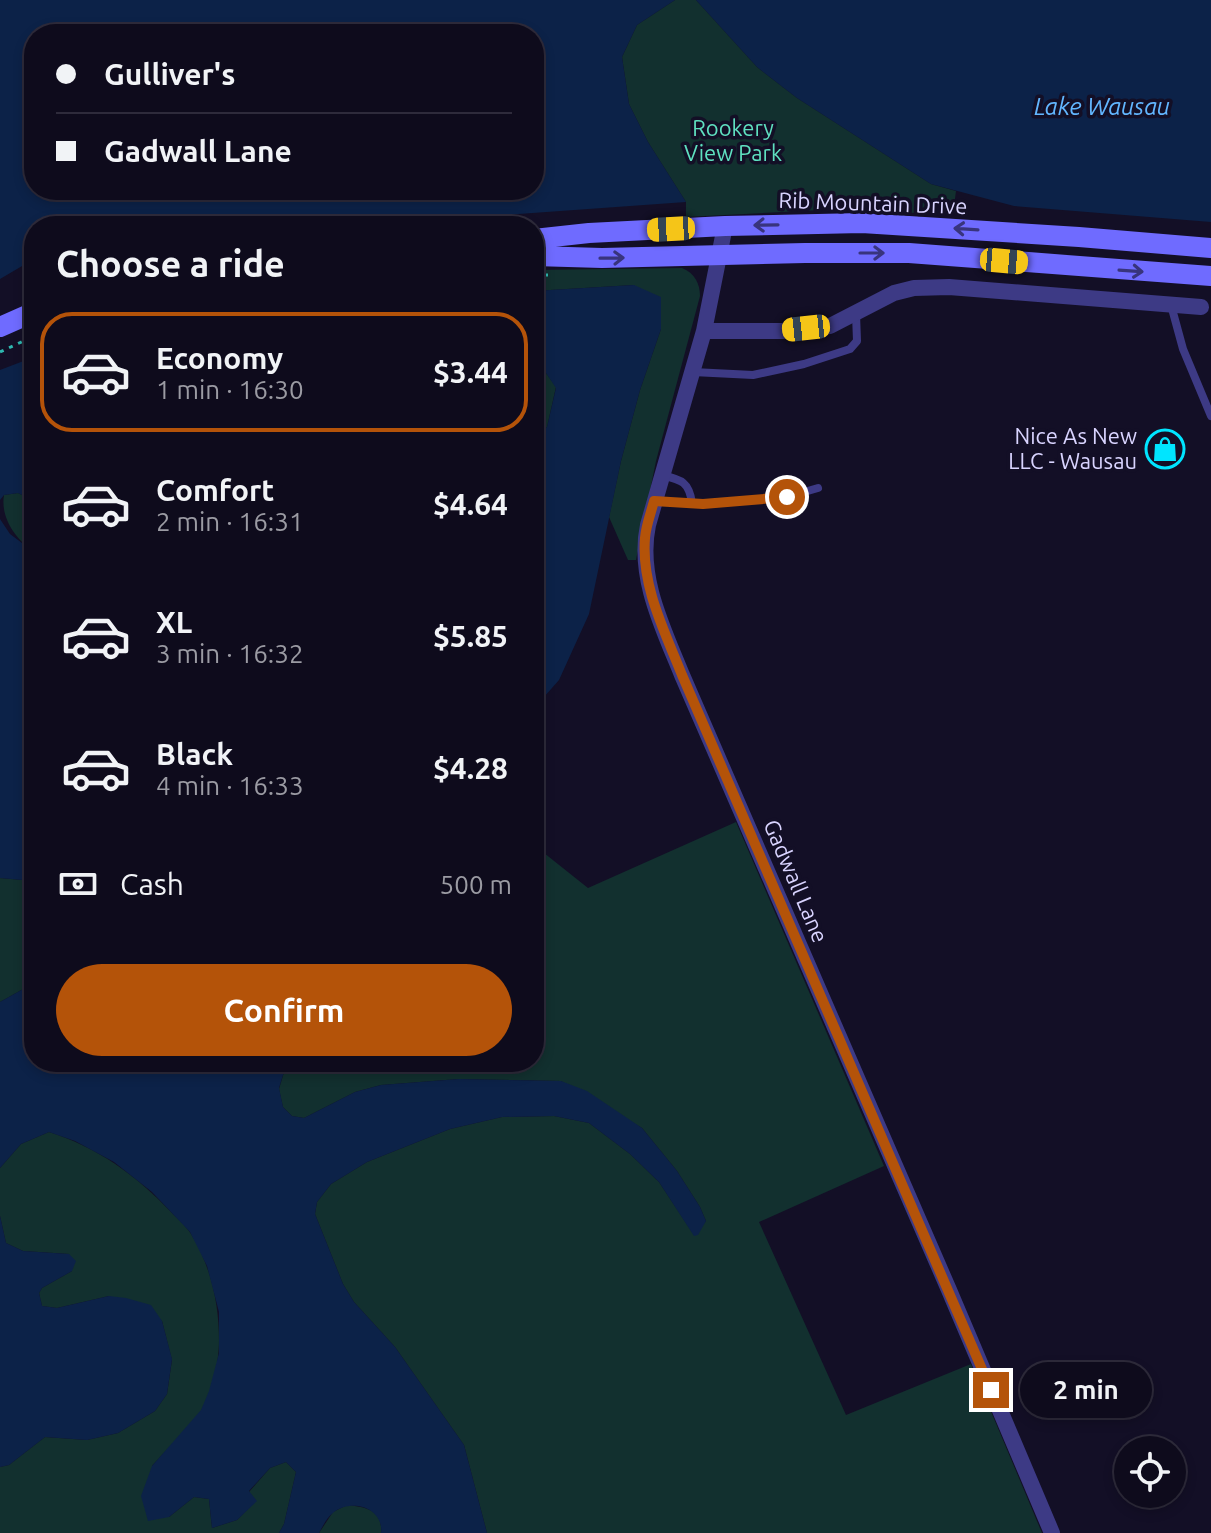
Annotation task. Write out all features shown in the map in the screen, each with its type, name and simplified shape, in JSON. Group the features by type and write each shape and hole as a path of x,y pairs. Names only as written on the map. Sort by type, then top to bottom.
{"main road":[{"name":"Rib Mountain Drive","path":"544,238 725,226 862,223 1211,248"},
{"path":"544,256 909,253 1211,276"},
{"path":"1,326 24,316"}],"street":[{"name":"Gadwall Lane","path":"725,226 704,331 645,536 645,561 658,616 1052,1533"},
{"path":"704,331 782,331 830,326 894,293 914,288 949,287 1201,307"}],"lane":[{"path":"1171,305 1183,349 1211,416"},
{"path":"692,372 753,375 804,364 850,349 857,341 856,313"},
{"path":"662,475 681,480 691,492 692,503"},
{"path":"654,501 703,504 787,497 818,488"}],"path":[{"path":"0,352 24,341"}],"green space":[{"name":"Rookery View Park","path":"675,0 696,0 757,67 797,98 931,184 956,191 953,214 820,210 686,217 686,202 648,142 629,104 622,57 637,25"},
{"path":"682,268 696,279 699,287 700,296 656,461 636,560 628,560 609,517 640,390 661,329 634,285 544,290 544,270"},
{"path":"544,373 556,387 544,430"},
{"path":"18,493 24,496 24,543 7,520 4,495"},
{"path":"736,822 884,1166 759,1222 846,1415 971,1364 1042,1533 487,1533 464,1445 395,1347 354,1302 343,1284 315,1214 317,1202 331,1184 367,1162 450,1129 502,1117 554,1116 589,1123 630,1154 659,1182 694,1235 706,1221 700,1207 677,1171 642,1128 561,1081 459,1079 381,1085 355,1092 304,1118 292,1116 283,1107 279,1089 284,1072 544,1072 544,853 588,888"},
{"path":"0,878 24,880 24,989 0,1002"},
{"path":"49,1132 99,1154 144,1186 189,1231 209,1272 219,1326 218,1358 212,1386 201,1411 152,1466 169,1517 194,1497 209,1499 212,1528 237,1520 256,1501 249,1492 270,1468 286,1462 296,1472 284,1524 279,1533 0,1533 0,1467 9,1465 45,1437 87,1440 118,1433 155,1411 167,1394 172,1360 162,1321 109,1296 57,1308 42,1306 39,1293 42,1288 72,1271 69,1254 23,1251 6,1243 0,1216 0,1168 21,1144"},
{"path":"347,1505 372,1511 379,1519 381,1533 319,1533 333,1512"}],"water":[{"path":"0,0 675,0 637,25 622,57 629,104 648,142 686,202 489,216 24,216 24,265 0,279"},
{"name":"Lake Wausau","path":"696,0 1211,0 1211,222 1014,206 931,184 797,98 757,67"},
{"path":"634,285 661,297 661,329 640,390 621,461 589,614 559,680 544,697 544,430 556,388 544,373 544,290"},
{"path":"24,361 24,496 18,493 4,495 0,500 0,370"},
{"path":"0,519 10,534 24,544 24,880 0,878"},
{"path":"24,989 24,1072 284,1072 279,1088 283,1107 292,1116 304,1118 355,1092 381,1085 459,1079 561,1081 587,1091 642,1128 677,1171 706,1221 698,1235 694,1236 659,1182 630,1154 589,1123 554,1116 502,1117 450,1129 367,1162 331,1184 317,1202 315,1214 343,1284 354,1302 395,1347 464,1445 487,1533 381,1533 381,1524 372,1512 349,1506 332,1514 319,1533 279,1533 284,1524 296,1472 286,1462 270,1468 249,1491 257,1501 237,1520 212,1528 209,1499 194,1497 169,1517 148,1521 141,1496 152,1466 201,1410 219,1353 219,1312 207,1266 190,1232 152,1192 114,1162 75,1141 49,1132 21,1144 0,1168 0,1002"},
{"path":"0,1216 6,1243 23,1251 69,1254 76,1261 72,1271 42,1288 39,1293 42,1306 57,1308 109,1296 151,1305 162,1321 172,1359 167,1394 155,1411 118,1433 87,1440 45,1437 9,1465 0,1467"}],"place":[{"name":"Nice As New LLC - Wausau","path":"1165,449"}],"route":[{"path":"787,497 703,504 654,501 645,536 646,571 658,616 682,675 991,1390"}]}
